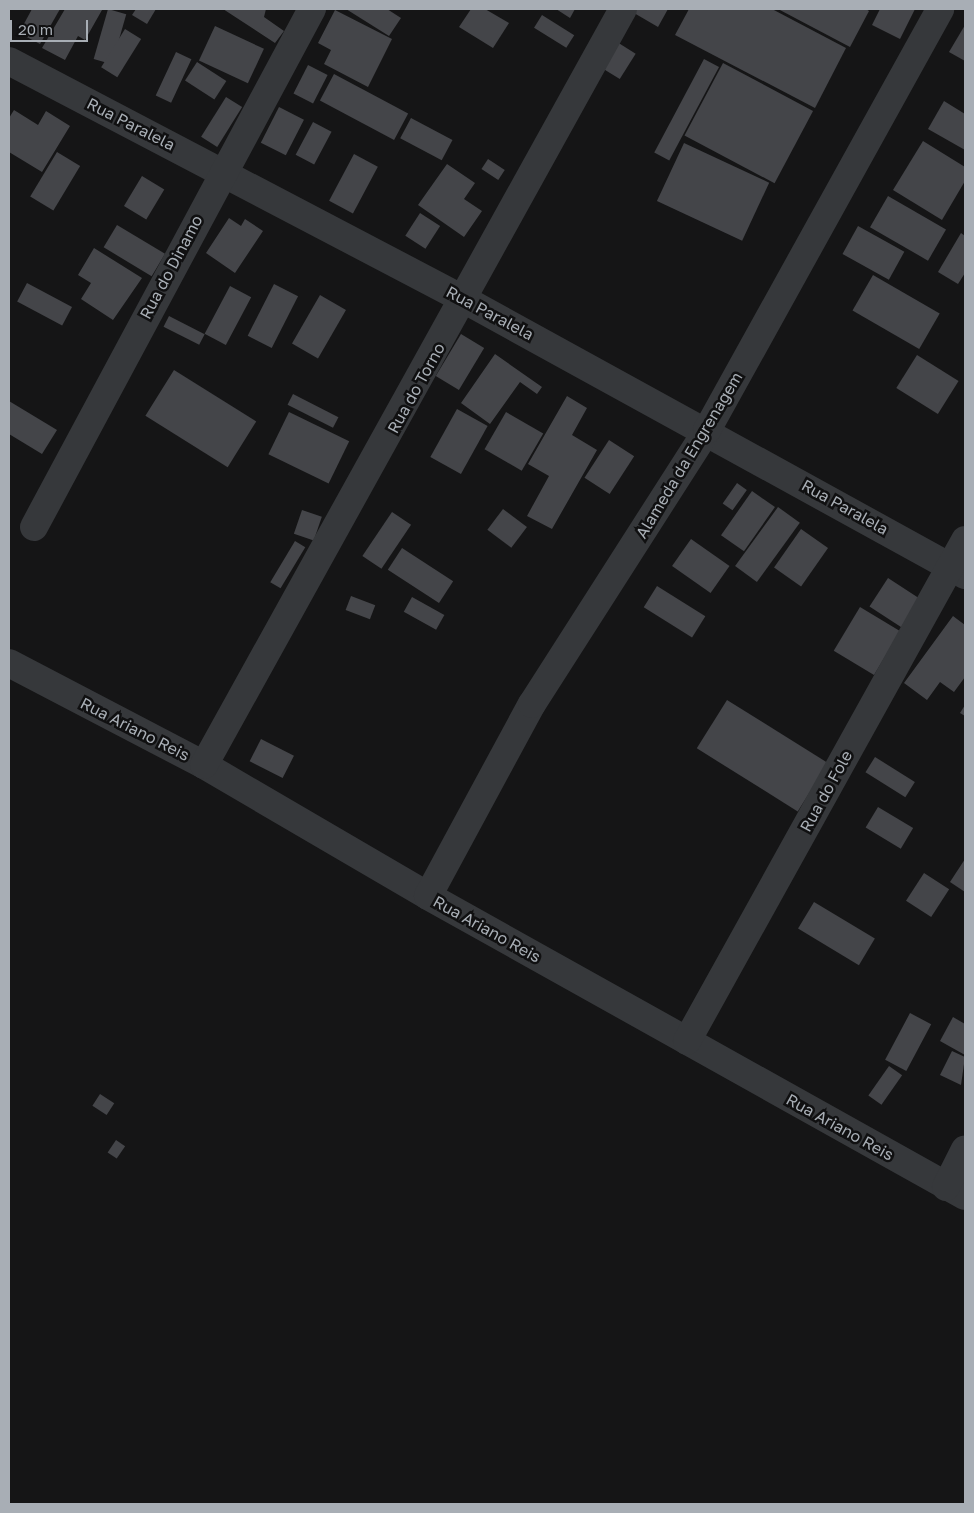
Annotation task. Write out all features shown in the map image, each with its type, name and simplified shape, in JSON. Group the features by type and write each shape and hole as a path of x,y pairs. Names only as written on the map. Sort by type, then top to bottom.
{"street":[{"name":"Rua do Dinamo","path":"34,527 222,171 312,9"},
{"name":"Rua do Torno","path":"204,765 465,300 623,9"},
{"name":"Alameda da Engrenagem","path":"428,896 522,721 708,430 940,9"},
{"name":"Rua Paralela","path":"9,61 222,171 708,430 958,570"},
{"name":"Rua do Fole","path":"687,1041 958,570 965,540"},
{"name":"Rua Ariano Reis","path":"9,663 204,765 428,896 955,1192"},
{"path":"955,1192 965,1149"}],"building":[{"path":"32,9 60,9 40,44 19,33"},
{"path":"65,9 102,10 85,40 78,36 65,60 42,48"},
{"path":"108,9 126,14 112,64 94,59"},
{"path":"136,9 156,9 147,24 132,15"},
{"path":"223,9 266,9 264,17 284,31 275,43"},
{"path":"346,9 387,9 401,18 389,36"},
{"path":"471,9 485,9 509,23 493,48 459,27"},
{"path":"556,9 575,9 570,18"},
{"path":"636,9 668,9 658,27 634,13"},
{"path":"689,9 772,9 846,48 815,108 675,35"},
{"path":"778,9 866,9 869,11 850,47"},
{"path":"880,9 915,9 900,39 872,25"},
{"path":"335,10 392,39 368,87 324,64 331,50 318,43"},
{"path":"542,15 574,35 566,48 534,28"},
{"path":"965,25 965,61 949,52"},
{"path":"215,26 264,49 248,83 199,60"},
{"path":"125,29 141,39 117,77 101,67"},
{"path":"617,42 636,54 620,79 601,67"},
{"path":"176,52 191,59 171,103 156,96"},
{"path":"704,59 719,67 669,161 654,153"},
{"path":"197,62 226,81 214,100 185,80"},
{"path":"723,63 813,111 775,183 685,135"},
{"path":"308,65 328,75 313,103 293,94"},
{"path":"334,74 408,113 394,140 320,100"},
{"path":"226,97 242,107 217,147 201,137"},
{"path":"944,101 965,114 965,150 928,129"},
{"path":"279,107 304,120 286,155 261,143"},
{"path":"14,110 38,125 46,111 70,126 42,172 9,152 9,118"},
{"path":"411,118 452,140 442,160 400,138"},
{"path":"313,122 332,132 314,165 296,155"},
{"path":"923,141 965,167 965,181 942,220 893,190"},
{"path":"684,143 769,183 742,241 657,201"},
{"path":"57,152 80,166 53,210 30,197"},
{"path":"354,154 378,167 353,213 329,201"},
{"path":"488,159 505,170 498,180 481,169"},
{"path":"447,164 475,183 464,199 482,211 464,237 418,205"},
{"path":"142,176 164,189 146,219 124,206"},
{"path":"888,196 946,230 928,261 870,227"},
{"path":"420,213 440,226 425,249 405,236"},
{"path":"229,218 241,226 245,219 263,231 235,273 206,253"},
{"path":"117,225 165,254 152,276 104,247"},
{"path":"858,226 904,252 889,280 842,254"},
{"path":"961,233 965,236 965,273 958,284 938,272"},
{"path":"94,248 142,278 113,320 81,299 91,283 78,275"},
{"path":"873,275 940,313 919,349 852,311"},
{"path":"27,283 72,307 62,325 17,302"},
{"path":"274,284 298,296 272,348 248,336"},
{"path":"230,286 251,297 226,345 205,334"},
{"path":"320,295 346,310 318,358 292,343"},
{"path":"169,316 205,334 199,345 164,327"},
{"path":"461,334 484,348 459,390 436,376"},
{"path":"495,354 542,387 537,394 520,382 490,424 461,403"},
{"path":"917,355 959,381 938,414 896,388"},
{"path":"174,370 256,421 228,467 145,416"},
{"path":"293,394 338,417 333,428 288,405"},
{"path":"567,396 587,408 572,435 597,450 552,529 527,516 549,476 528,464"},
{"path":"9,401 57,430 42,454 9,434"},
{"path":"457,409 488,426 461,474 430,457"},
{"path":"289,412 349,441 329,484 268,454"},
{"path":"506,412 543,433 522,471 484,449"},
{"path":"609,440 634,456 610,494 584,478"},
{"path":"737,483 747,490 732,510 723,503"},
{"path":"752,491 775,507 744,551 721,535"},
{"path":"778,507 800,523 757,582 735,566"},
{"path":"503,509 527,527 511,548 487,530"},
{"path":"302,510 322,517 314,540 294,534"},
{"path":"392,512 411,525 381,569 362,556"},
{"path":"801,529 828,548 801,586 774,568"},
{"path":"691,539 730,566 711,593 672,566"},
{"path":"295,541 305,547 281,588 270,582"},
{"path":"402,548 453,581 439,603 388,570"},
{"path":"888,578 920,599 901,627 869,607"},
{"path":"657,586 705,616 692,637 644,607"},
{"path":"351,596 375,605 370,619 346,610"},
{"path":"412,597 444,615 436,630 404,612"},
{"path":"860,607 900,631 874,675 834,651"},
{"path":"953,616 965,625 965,677 954,692 940,682 927,700 904,683"},
{"path":"727,700 828,763 798,811 697,748"},
{"path":"965,705 965,716 960,713"},
{"path":"261,739 294,756 283,778 250,761"},
{"path":"875,757 915,782 905,797 865,772"},
{"path":"878,807 913,828 901,849 866,828"},
{"path":"965,859 965,892 950,882"},
{"path":"924,873 949,889 931,917 906,901"},
{"path":"814,902 875,939 859,965 798,929"},
{"path":"910,1013 931,1024 906,1071 885,1060"},
{"path":"953,1017 965,1024 965,1055 940,1041"},
{"path":"952,1051 965,1057 961,1085 940,1075"},
{"path":"889,1066 902,1075 881,1105 868,1095"},
{"path":"100,1094 114,1103 107,1115 92,1106"},
{"path":"116,1140 125,1146 117,1159 108,1152"}]}
